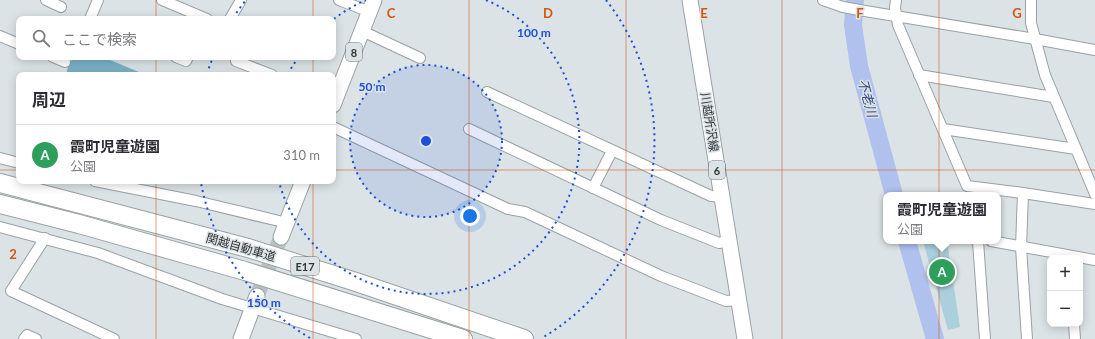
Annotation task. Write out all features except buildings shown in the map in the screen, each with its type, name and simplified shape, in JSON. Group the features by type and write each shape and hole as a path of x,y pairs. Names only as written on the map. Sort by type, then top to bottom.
{"highway":[{"name":"関越自動車道","path":"0,183 248,248 356,282 524,339"},
{"name":"関越自動車道","path":"0,204 79,224 245,270 463,339"}],"main road":[{"name":"川越所沢線","path":"690,0 745,339"},
{"name":"8","path":"336,96 372,6"},
{"path":"284,231 302,184"},
{"path":"241,339 254,302"}],"street":[{"path":"46,0 61,7"},
{"path":"91,16 98,0"},
{"path":"162,0 198,16"},
{"path":"232,16 241,0"},
{"path":"339,0 372,6"},
{"path":"823,0 865,11 1095,50"},
{"path":"896,0 896,16 919,75 968,186 1095,204"},
{"path":"1031,0 1030,23 1045,75 1095,194"},
{"path":"362,31 420,58"},
{"path":"0,36 16,43"},
{"path":"60,60 65,62"},
{"path":"236,60 264,72"},
{"path":"919,75 1053,97"},
{"path":"487,92 710,196 722,197"},
{"path":"336,128 508,209 525,212 661,276 726,301 738,300"},
{"path":"469,129 668,223 719,243 729,241"},
{"path":"943,129 1076,149"},
{"path":"593,188 612,151"},
{"path":"0,158 16,162"},
{"path":"110,184 196,201 279,221 284,231"},
{"path":"1023,193 1021,247 1027,339"},
{"path":"0,227 98,253 222,299 254,302 356,339"},
{"path":"45,238 11,291 114,339"},
{"path":"1001,243 1060,255"},
{"path":"978,244 985,339"},
{"path":"1083,259 1095,260"},
{"path":"1074,327 1075,339"},
{"path":"24,339 28,334 36,339"}],"shaded area":[{"path":"72,60 110,60 139,72 67,72 69,63"},
{"path":"924,244 947,244 960,327 948,330"}],"waterway":[{"name":"不老川","path":"855,0 853,25 859,66 893,192"},
{"name":"不老川","path":"908,244 935,339"}],"tunnel":[{"path":"257,296 281,237"}],"place":[{"name":"霞町児童遊園","path":"942,272"}]}
